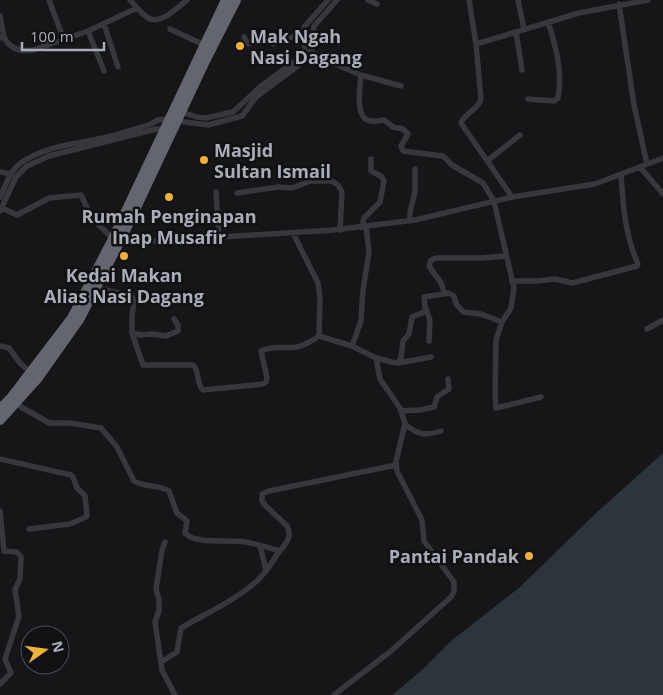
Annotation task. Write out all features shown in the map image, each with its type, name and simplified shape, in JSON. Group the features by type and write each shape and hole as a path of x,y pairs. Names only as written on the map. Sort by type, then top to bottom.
{"highway":[{"path":"0,420 37,379 80,318 96,288 164,129 176,117 204,45 226,0"},
{"path":"0,410 72,318 118,237 176,117 236,0"}],"street":[{"path":"49,0 64,40"},
{"path":"130,0 148,18 154,19 164,16 187,0"},
{"path":"0,197 11,174 21,162 34,154 117,134 151,124 158,120 176,117 206,118 233,112 261,86 304,55 305,25 328,0"},
{"path":"176,117 208,125 242,116 256,97 311,56 313,51 312,29 336,0"},
{"path":"368,0 377,4"},
{"path":"470,0 481,99 478,106 464,117 461,123 512,197"},
{"path":"518,0 524,29"},
{"path":"476,44 548,22 619,4 648,0"},
{"path":"619,4 634,105 647,164"},
{"path":"0,16 2,37 10,46 25,51 40,48 88,31 137,8"},
{"path":"528,99 554,101 558,98 560,71 556,47 548,22"},
{"path":"104,24 118,67"},
{"path":"170,29 204,45"},
{"path":"88,31 104,71"},
{"path":"516,32 522,70"},
{"path":"244,37 248,44 264,39 274,44 304,34"},
{"path":"305,50 313,51 328,61 361,75 401,86"},
{"path":"361,75 359,103 360,111 364,117 372,122 384,120 394,128 407,132 401,146 403,151 443,156 452,166 483,183 494,201 514,288 511,308 502,322 496,340 496,408 540,398"},
{"path":"164,129 156,129 49,156 27,166 16,177 1,209 17,215 49,198 81,195 92,218 118,237 147,241 340,230 410,221 512,197 595,184 663,158"},
{"path":"487,161 520,135"},
{"path":"352,346 361,321 363,290 369,252 367,227 364,218 380,202 384,181 381,176 371,171 371,159"},
{"path":"640,166 663,194"},
{"path":"410,221 410,212 415,192 414,169"},
{"path":"0,172 11,174"},
{"path":"512,281 555,280 572,283 637,266 623,212 621,174"},
{"path":"237,193 278,187 292,188 311,181 332,181 338,185 342,192 340,230"},
{"path":"216,192 219,237"},
{"path":"293,233 318,283 320,298 319,336"},
{"path":"444,294 442,283 429,266 431,260 436,258 506,256"},
{"path":"96,288 132,296 134,302 132,334 143,365 193,365 197,369 200,387 204,390 263,384 266,382 266,378 261,351 273,347 307,344 319,336"},
{"path":"428,341 430,320 426,311 424,297 444,294 453,295 456,304 463,312 481,314 502,322"},
{"path":"398,363 401,358 403,340 409,334 412,317 426,311"},
{"path":"132,334 169,336 178,331 178,325 174,319"},
{"path":"646,329 663,320"},
{"path":"319,336 352,346 376,358 398,363 431,357"},
{"path":"0,346 9,348 20,363 30,372"},
{"path":"334,695 391,651 451,597 454,592 452,578 424,541 422,534 424,524 396,466 405,424 401,412 383,385 376,358"},
{"path":"401,412 434,407 437,397 449,389 448,379"},
{"path":"16,404 49,423 70,423 101,428 117,447 134,481 169,492 177,513 187,521 186,533 189,537 200,540 241,542 280,551"},
{"path":"405,424 414,431 423,434 429,435 440,431"},
{"path":"0,459 71,475 77,488 85,496 86,517 70,524 29,530"},
{"path":"160,662 177,652 180,629 232,600 256,582 289,538 289,531 264,504 262,494 278,489 396,466"},
{"path":"0,511 2,551 17,552 21,557 20,580 15,590 19,616 5,658 12,673 0,684"},
{"path":"165,542 156,589 159,599 159,610 155,622 160,662 166,680 175,695"},
{"path":"260,546 266,570"}],"shaded area":[{"path":"663,453 663,695 392,695 423,669 451,641 520,587 595,514"}],"place":[{"name":"Mak Ngah Nasi Dagang","path":"240,46"},
{"name":"Masjid Sultan Ismail","path":"204,160"},
{"name":"Rumah Penginapan Inap Musafir","path":"169,197"},
{"name":"Kedai Makan Alias Nasi Dagang","path":"124,256"},
{"name":"Pantai Pandak","path":"529,556"}]}
